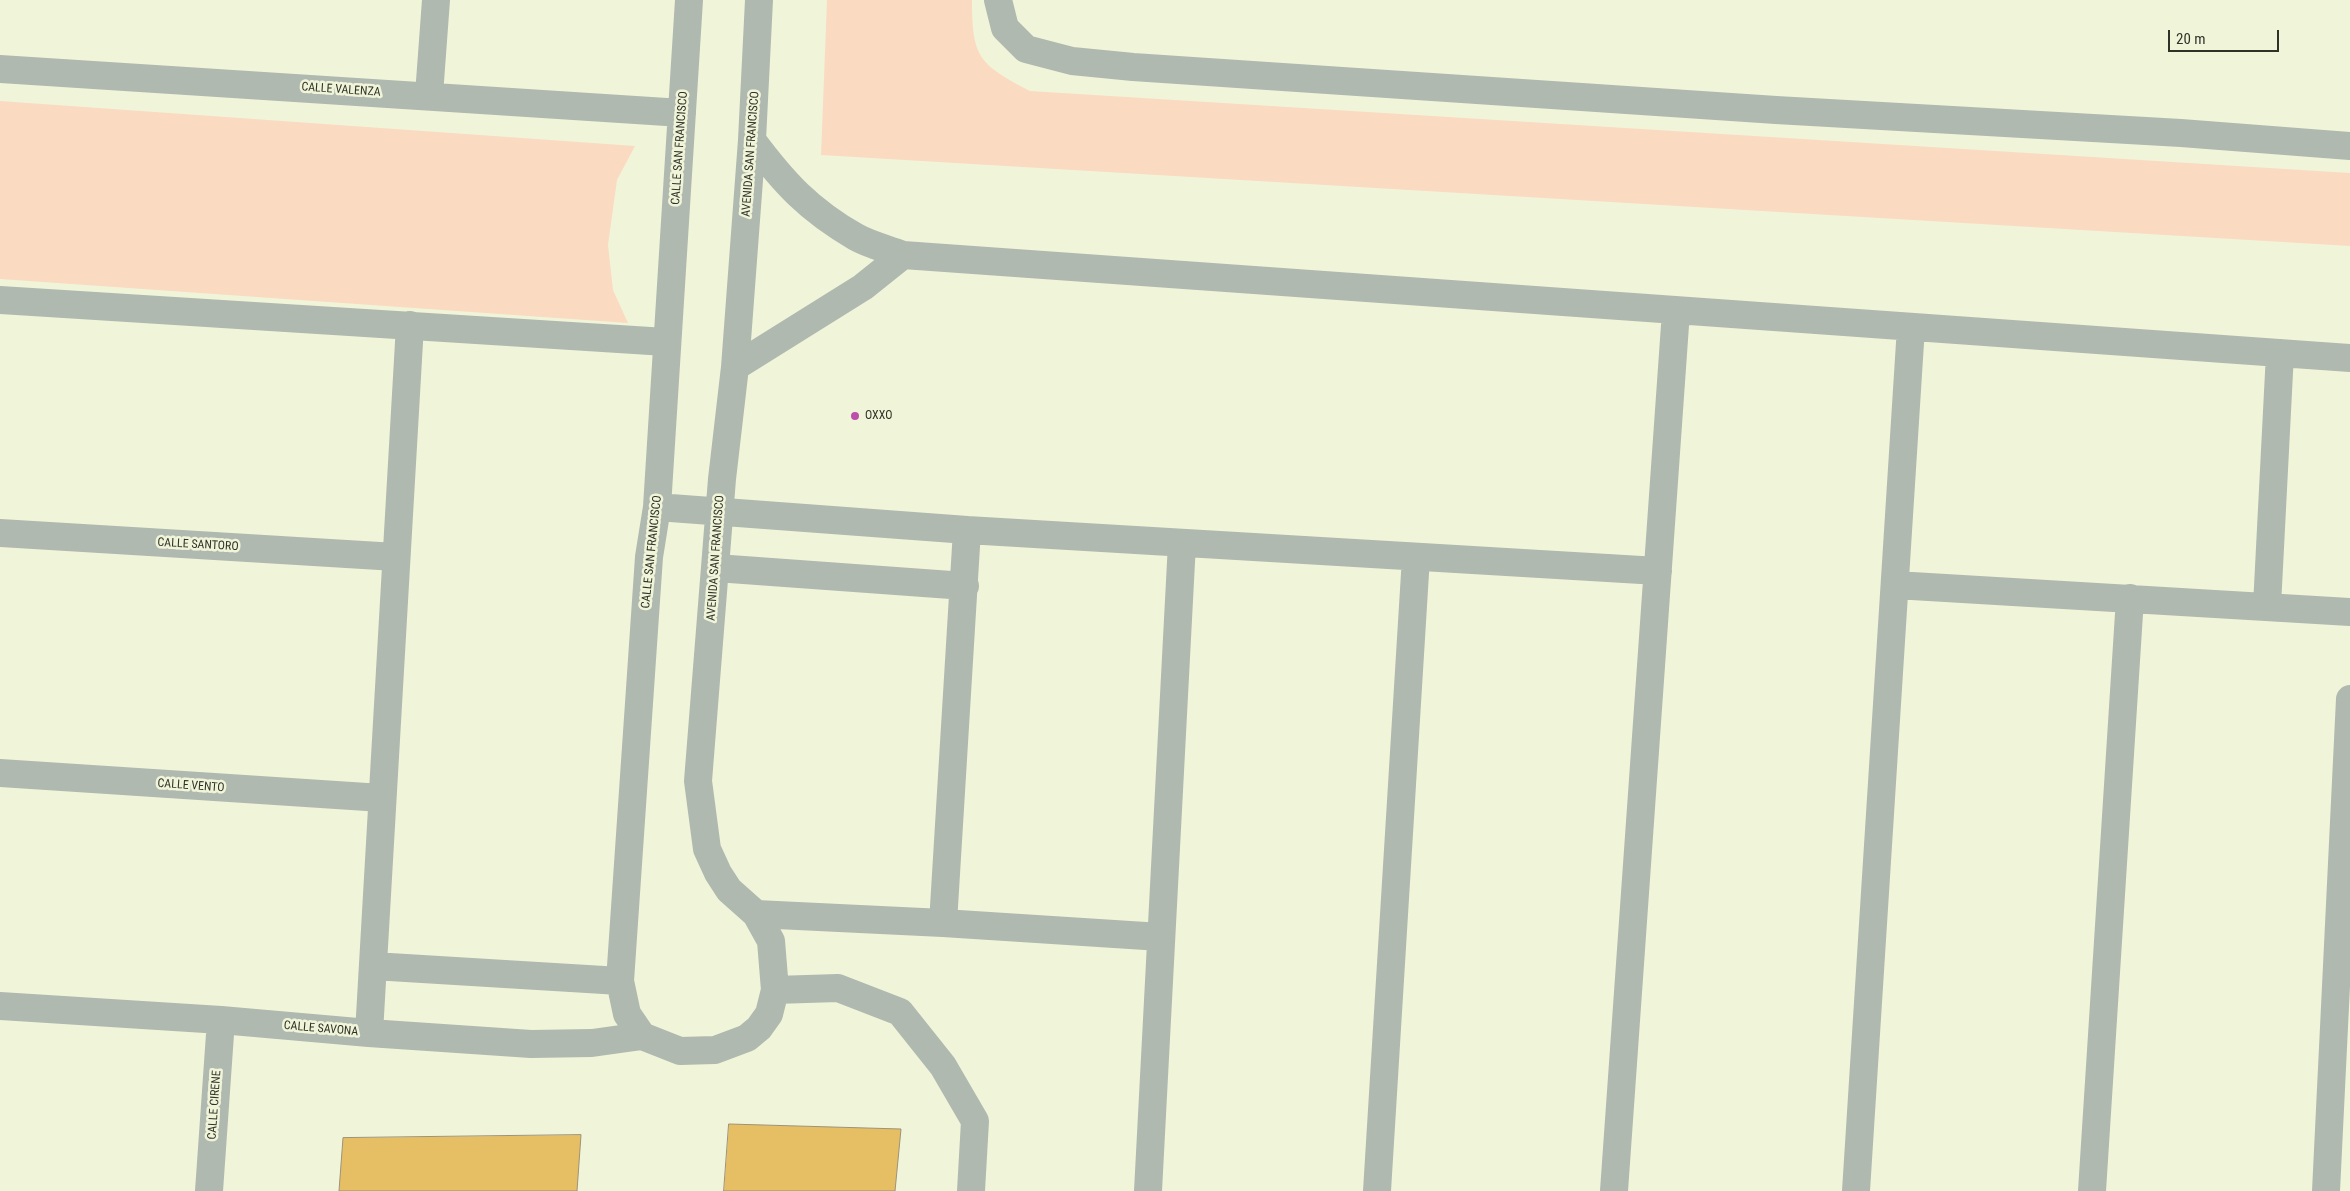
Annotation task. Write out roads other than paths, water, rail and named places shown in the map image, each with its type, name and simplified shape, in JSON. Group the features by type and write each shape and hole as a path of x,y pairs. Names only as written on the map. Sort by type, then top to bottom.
{"street":[{"path":"429,95 436,0"},
{"name":"CALLE SAN FRANCISCO","path":"642,1036 627,1014 620,981 649,557 657,507 689,0"},
{"name":"AVENIDA SAN FRANCISCO","path":"642,1036 680,1051 716,1050 747,1038 759,1028 769,1014 775,990 772,941 756,914 730,890 714,865 707,848 698,780 719,512 735,367 752,140 759,0"},
{"path":"998,1 1006,28 1026,49 1072,61 1133,67 1766,109 2181,133 2350,146"},
{"name":"CALLE VALENZA","path":"0,68 682,113"},
{"path":"752,140 781,179 817,212 858,238 903,255 2350,358"},
{"path":"735,367 863,287 903,255"},
{"path":"0,300 666,342"},
{"path":"1614,1191 1676,311"},
{"path":"370,1033 410,325"},
{"path":"1856,1191 1911,327"},
{"path":"2267,606 2280,353"},
{"path":"657,507 967,530 1658,571"},
{"path":"943,923 967,530"},
{"name":"CALLE SANTORO","path":"0,533 396,557"},
{"path":"1148,1191 1182,543"},
{"path":"1376,1191 1416,557"},
{"path":"716,568 965,586"},
{"path":"1894,585 2350,612"},
{"path":"2092,1191 2130,598"},
{"path":"2326,1191 2350,699"},
{"name":"CALLE VENTO","path":"0,773 382,798"},
{"path":"756,914 943,923 1161,937"},
{"path":"373,966 620,981"},
{"path":"775,990 838,988 900,1012 943,1066 975,1121 972,1191"},
{"name":"CALLE SAVONA","path":"0,1006 221,1020 531,1044 592,1043 642,1036"},
{"name":"CALLE CIRENE","path":"209,1191 221,1020"}],"place":[{"name":"OXXO","path":"855,416"}]}
